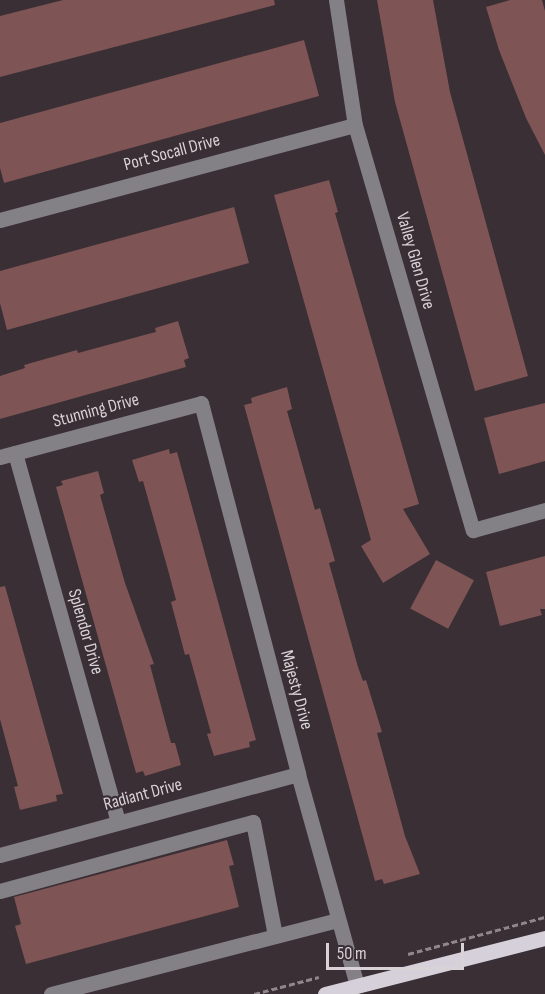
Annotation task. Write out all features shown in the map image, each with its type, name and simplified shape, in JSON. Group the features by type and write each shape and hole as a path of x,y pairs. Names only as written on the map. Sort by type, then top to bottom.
{"main road":[{"path":"325,994 545,938"}],"street":[{"name":"Valley Glen Drive","path":"336,0 355,125 473,530 545,510"},
{"name":"Port Socall Drive","path":"0,220 355,125"},
{"name":"Stunning Drive","path":"7,455 201,403"},
{"name":"Majesty Drive","path":"201,403 297,774 357,986"},
{"name":"Splendor Drive","path":"7,455 118,822"},
{"name":"Radiant Drive","path":"0,855 297,774"},
{"path":"0,891 253,822 275,935"},
{"path":"51,994 337,920"}],"path":[{"path":"403,955 545,917"},
{"path":"254,994 327,976"}],"building":[{"path":"63,0 274,0 275,5 0,77 0,16"},
{"path":"377,0 433,0 450,92 528,376 475,391 395,102"},
{"path":"510,0 542,0 545,11 545,155 526,118 499,50 486,7"},
{"path":"304,40 319,96 4,183 0,168 0,123"},
{"path":"329,180 338,212 335,213 419,504 403,509 430,554 383,583 361,546 371,540 274,195"},
{"path":"234,207 249,263 7,330 0,303 0,271"},
{"path":"178,321 189,358 184,360 186,367 0,419 0,376 25,368 24,365 77,350 78,353 156,332 155,328"},
{"path":"287,387 292,409 287,411 315,510 320,508 335,561 329,563 358,667 363,681 366,680 382,732 377,733 405,836 420,874 384,884 382,879 375,881 244,405 252,403 251,398"},
{"path":"545,403 545,461 499,474 484,418"},
{"path":"169,449 170,454 177,452 256,740 249,742 250,747 214,756 207,734 211,733 189,654 185,655 171,602 176,600 168,570 143,481 139,482 132,460"},
{"path":"98,471 104,493 100,495 125,583 154,664 150,665 171,743 175,743 181,765 145,776 143,771 136,773 56,487 63,485 61,481"},
{"path":"545,556 545,609 540,609 542,615 500,626 486,572"},
{"path":"436,560 474,580 448,629 410,609"},
{"path":"5,586 63,794 56,795 57,801 20,810 14,787 18,786 0,719 0,587"},
{"path":"227,840 234,865 229,866 239,907 26,964 15,926 21,924 14,897"}]}
